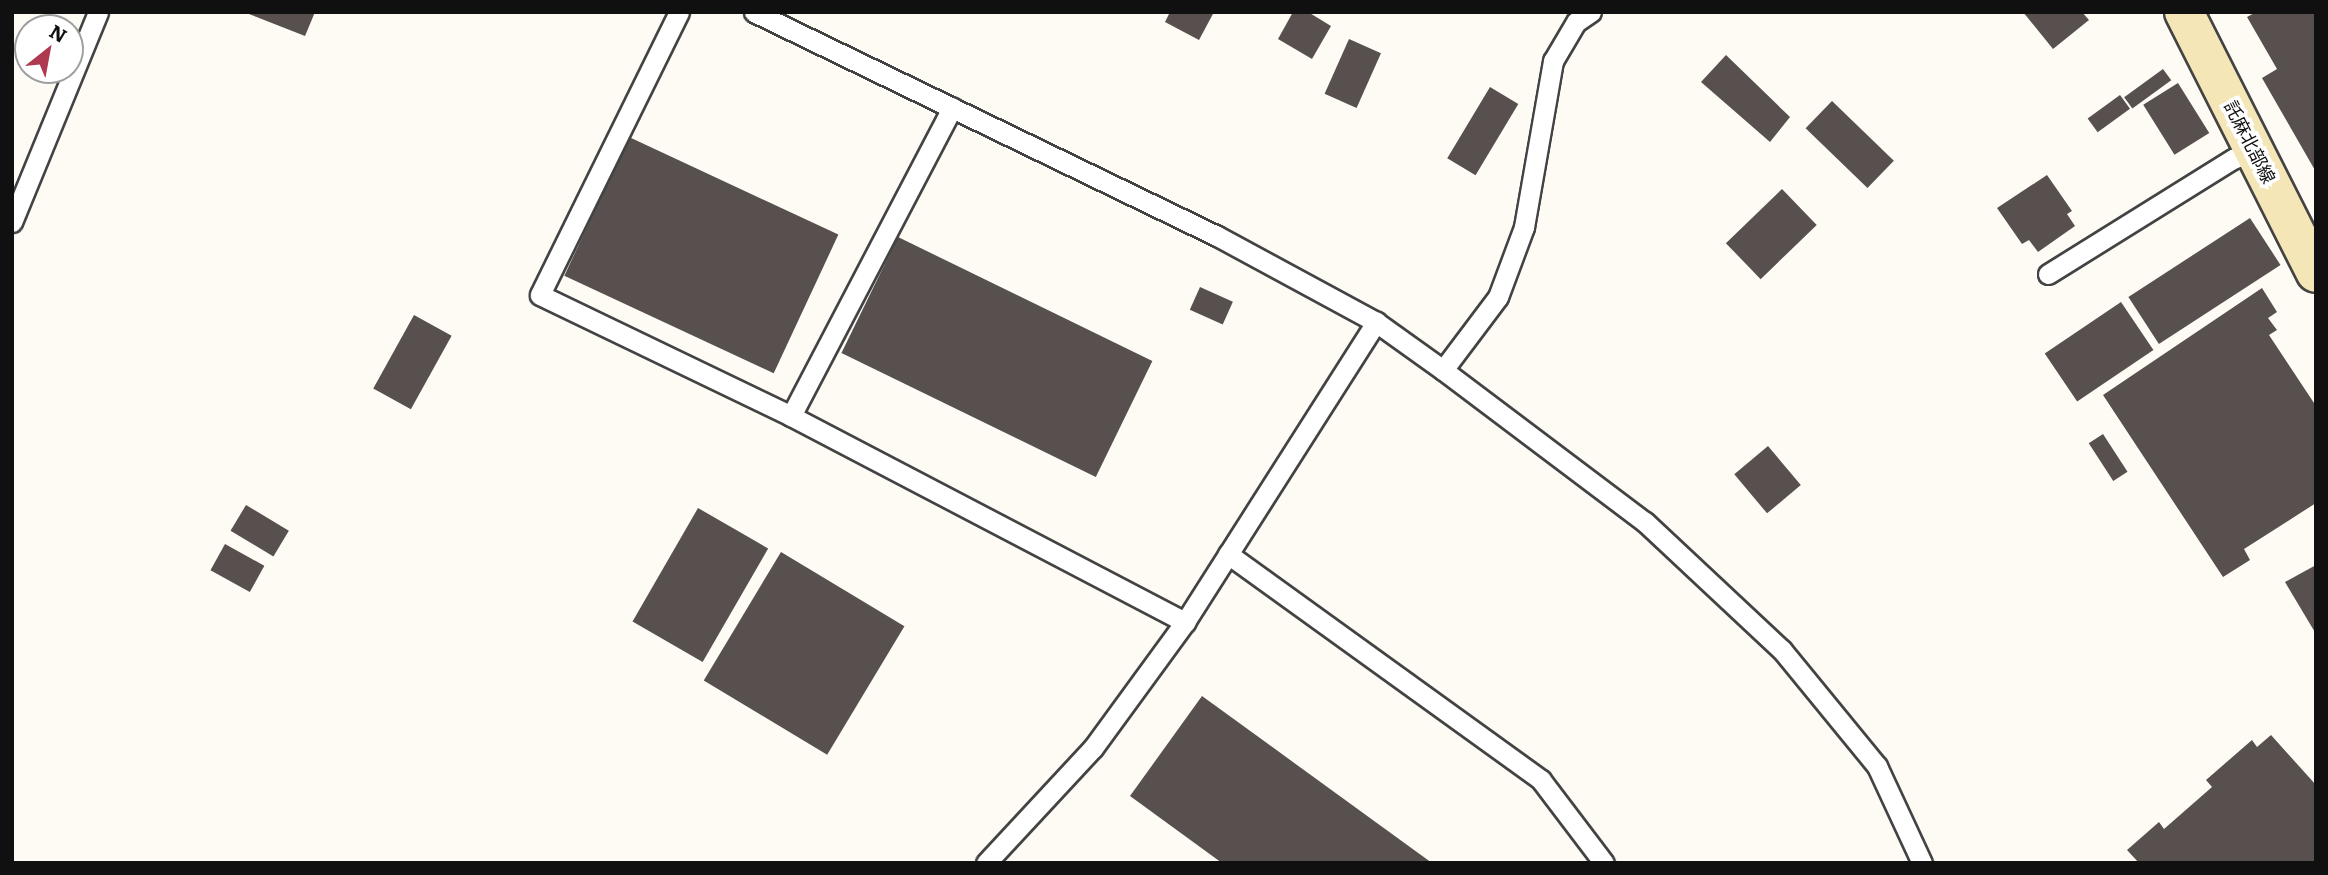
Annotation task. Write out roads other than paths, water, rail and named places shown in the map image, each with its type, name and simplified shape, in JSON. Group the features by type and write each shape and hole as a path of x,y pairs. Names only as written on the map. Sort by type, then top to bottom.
{"main road":[{"name":"託麻北部線","path":"2184,12 2316,273"}],"lane":[{"path":"12,222 98,12"},
{"path":"679,12 540,295 790,416 1185,621"},
{"path":"754,12 1217,236 1376,322 1443,370 1645,522 1782,650 1877,766 1922,863"},
{"path":"1443,370 1498,298 1524,227 1553,61 1576,22 1591,12"},
{"path":"790,416 952,108"},
{"path":"2048,274 2233,159 2254,151"},
{"path":"986,863 1093,748 1185,621 1376,322"},
{"path":"1228,554 1541,780 1604,863"}]}
